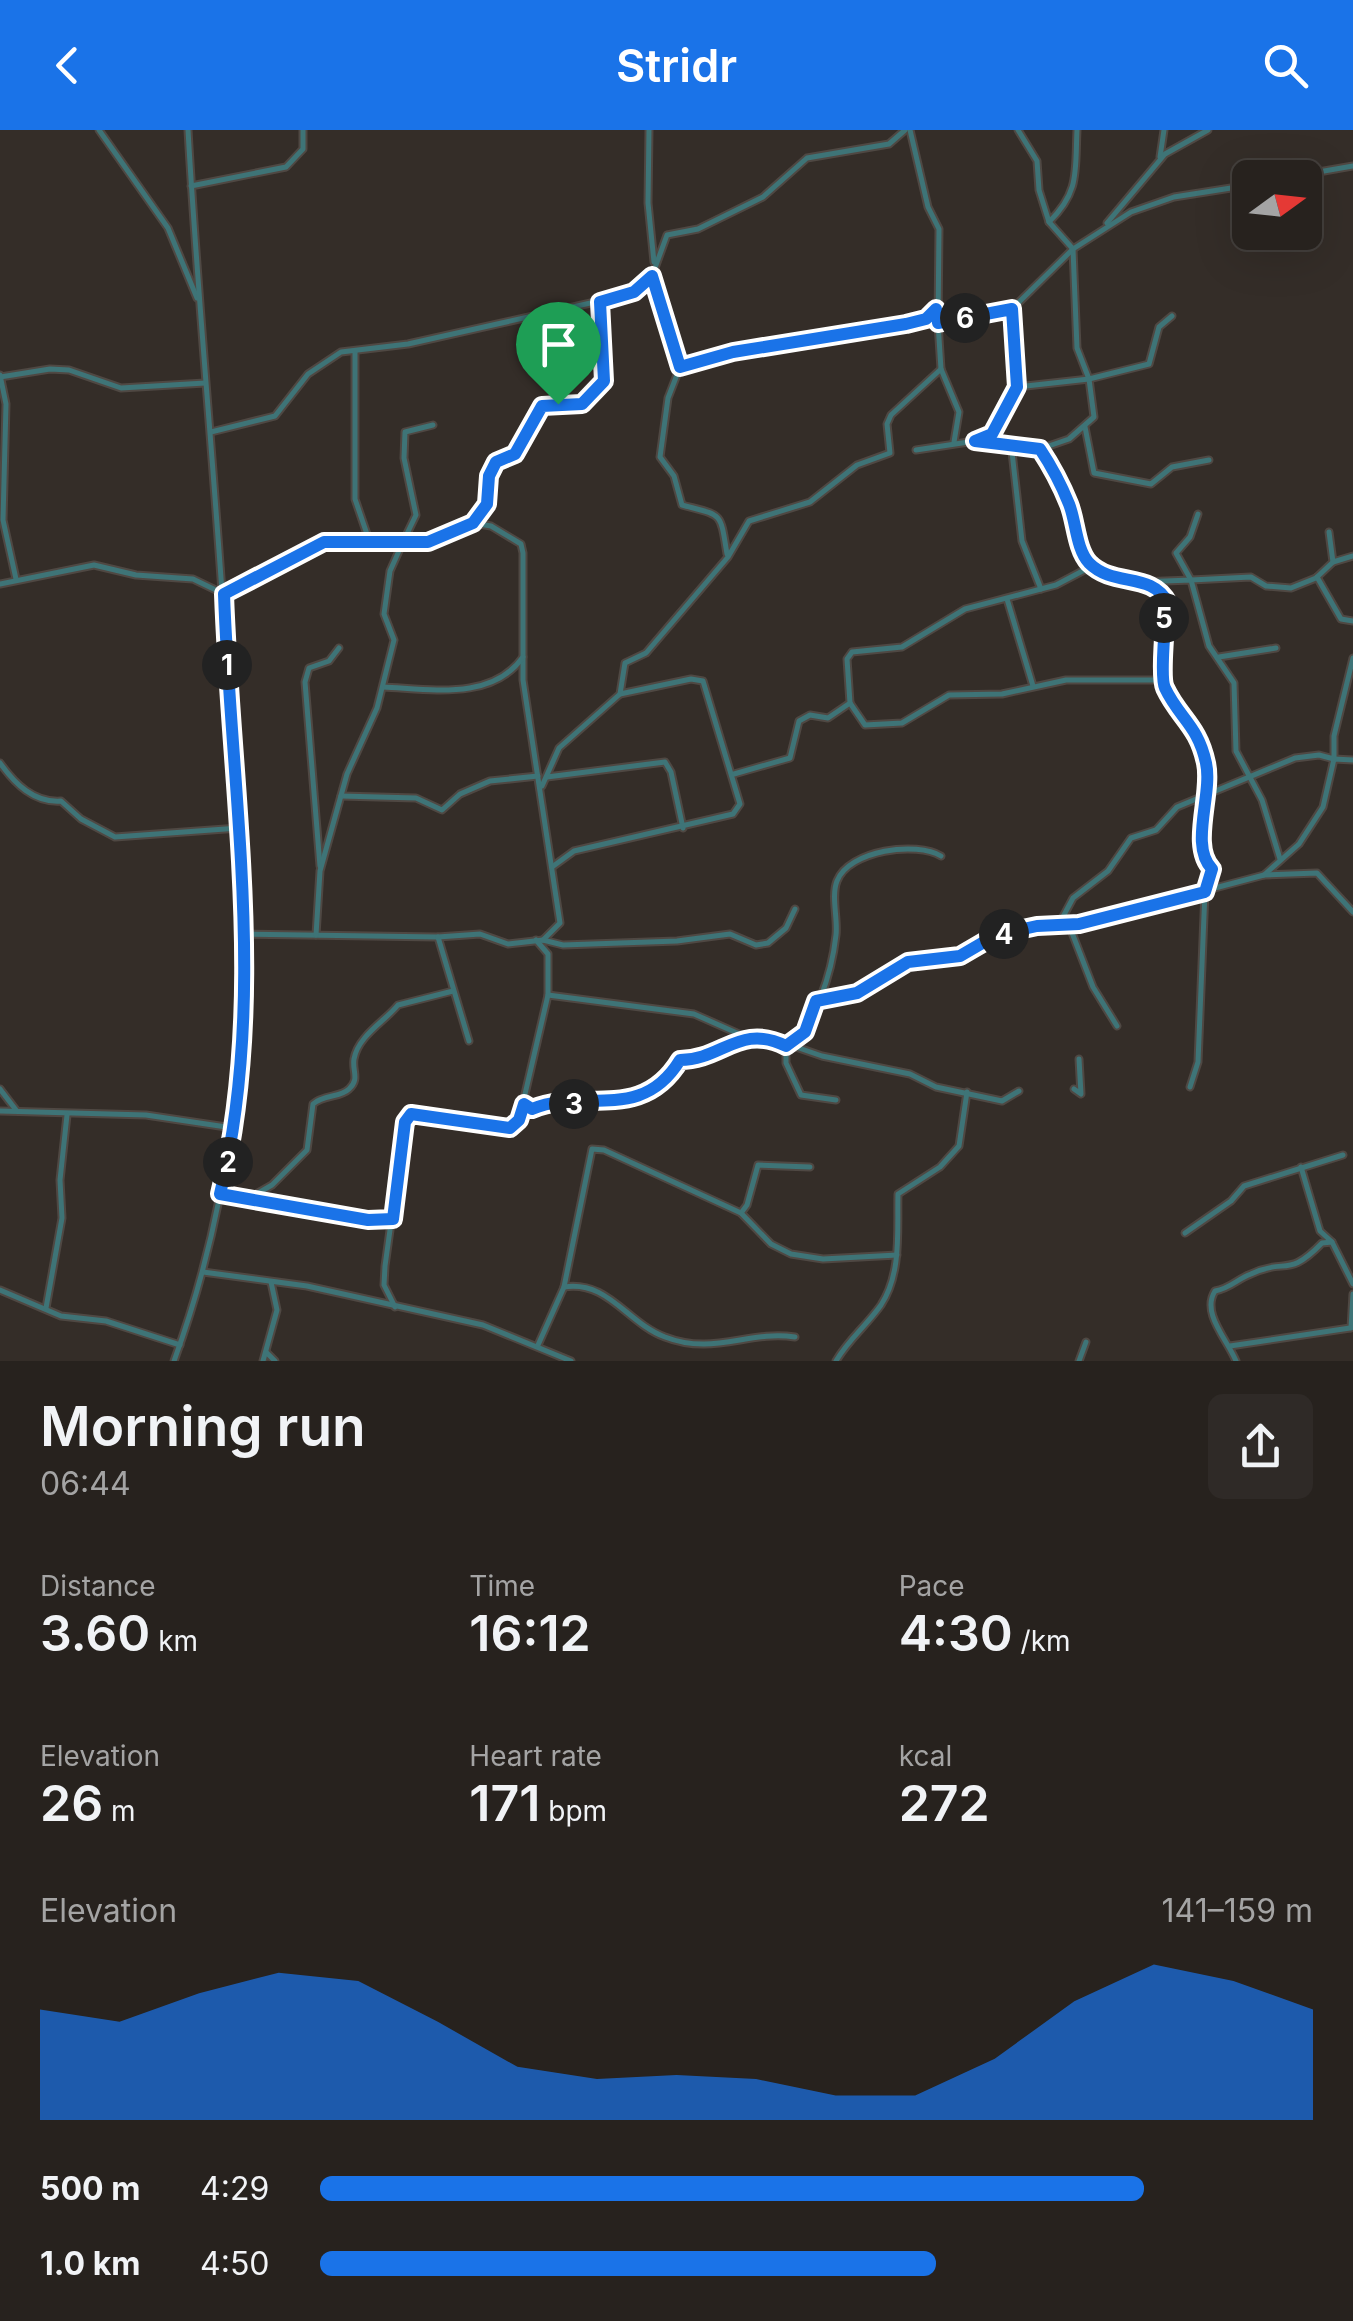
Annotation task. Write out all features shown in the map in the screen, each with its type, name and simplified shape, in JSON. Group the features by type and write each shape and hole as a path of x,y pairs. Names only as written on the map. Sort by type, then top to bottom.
{"street":[{"path":"100,130 168,228 200,305"},
{"path":"174,1361 204,1272 234,1128 242,1045 244,934 224,594 188,130"},
{"path":"192,186 286,167 303,148 303,130"},
{"path":"649,130 648,203 654,266"},
{"path":"728,557 722,519 712,510 682,506 674,476 660,457 668,398 680,367 652,276 654,266 667,235 698,230 763,196 808,158 889,144 908,130 928,207 940,228 936,309 941,369 959,412 954,442"},
{"path":"916,450 975,441 1040,449 1068,439 1094,417 1089,379 1078,348 1074,249 1049,222 1038,190 1038,161 1018,130"},
{"path":"1049,222 1069,203 1075,184 1077,130"},
{"path":"1160,160 1164,130"},
{"path":"938,323 1012,309 1074,249 1105,226 1160,160 1208,130"},
{"path":"1322,171 1353,166"},
{"path":"1105,226 1174,197 1232,188"},
{"path":"212,432 275,416 290,392 326,358 600,302 634,292 652,276"},
{"path":"224,594 324,542 441,540 473,523 487,504 489,476 496,462 515,454 542,406 582,404 604,381 600,302"},
{"path":"680,367 746,350 906,324 926,319 936,309"},
{"path":"975,441 992,434 1017,387 1012,309"},
{"path":"1017,387 1089,379 1149,364 1159,327 1172,316"},
{"path":"355,351 355,499 369,540"},
{"path":"16,579 3,520 6,404 0,377 50,368 69,370 121,388 205,383"},
{"path":"620,694 624,664 646,654 728,557 749,521 810,502 857,464 890,453 886,424 890,415 941,369"},
{"path":"320,871 342,796 383,687 394,640 384,614 390,571 416,514 404,458 405,432 434,425"},
{"path":"1085,427 1094,473 1109,478 1151,484 1172,467 1209,460"},
{"path":"1011,443 1022,541 1041,590"},
{"path":"1040,449 1055,472 1083,552 1092,565 1108,575 1148,582 1250,577 1266,586 1292,588 1316,577 1332,562 1353,556"},
{"path":"1198,514 1190,537 1176,553 1191,580 1209,646 1234,683 1236,751 1262,800 1280,859"},
{"path":"473,523 491,526 522,544 524,655 560,923 540,940"},
{"path":"1330,532 1332,562"},
{"path":"0,584 94,564 136,575 193,579 224,594"},
{"path":"1092,565 1041,590 965,610 902,646 852,652 848,658 850,703 865,726 879,728 902,723 949,694 1002,694 1033,686 1120,677 1164,680"},
{"path":"1316,577 1341,619 1353,620"},
{"path":"1148,582 1162,590 1168,603 1163,623 1164,680 1194,725 1208,769 1204,795 1206,824 1200,850 1212,869 1205,892 1198,1005 1201,1027 1190,1087"},
{"path":"1007,599 1033,686"},
{"path":"316,935 320,871 305,682 310,668 328,661 339,648"},
{"path":"1219,657 1276,648"},
{"path":"383,687 428,692 464,688 507,677 524,655"},
{"path":"1264,876 1300,844 1328,799 1334,736 1353,658"},
{"path":"542,786 559,748 620,694 691,679 703,681 734,774 738,810 683,828 574,851 552,867"},
{"path":"734,774 790,758 799,720 810,715 828,718 850,703"},
{"path":"1058,926 1073,898 1108,871 1131,838 1156,830 1177,807 1295,758 1319,755 1353,760"},
{"path":"547,777 665,762 671,772 683,828"},
{"path":"0,763 31,794 44,802 61,802 115,837 240,828"},
{"path":"342,796 416,798 442,810 460,794 490,781 538,776"},
{"path":"786,1046 805,1032 831,965 836,934 836,883 844,869 894,849 926,847 941,856"},
{"path":"816,1001 857,993 908,962 960,956 996,935 1069,925 1264,876 1317,873 1353,912"},
{"path":"244,934 438,938 480,934 508,944 540,940 582,945 678,941 730,934 756,946 768,943 786,928 795,909"},
{"path":"1069,925 1094,986 1118,1026"},
{"path":"438,938 469,1041"},
{"path":"395,1307 384,1285 408,1116 417,1113 510,1128 519,1120 548,996 548,954 540,940"},
{"path":"244,1201 272,1185 306,1150 313,1104 346,1092 352,1085 354,1057 369,1031 386,1022 398,1005 453,992"},
{"path":"548,996 694,1014 746,1037 770,1038 786,1046 910,1074 936,1087 1002,1102 1018,1091"},
{"path":"524,1104 532,1109 551,1103 583,1104 630,1098 664,1083 680,1060 703,1059 746,1037"},
{"path":"786,1046 786,1063 801,1095 836,1100"},
{"path":"1074,1088 1080,1094 1079,1060"},
{"path":"0,1089 19,1112"},
{"path":"836,1361 884,1301 897,1255 898,1194 940,1167 960,1146 967,1092"},
{"path":"0,1111 146,1115 234,1128"},
{"path":"46,1308 62,1218 60,1180 68,1115"},
{"path":"538,1345 564,1287 592,1149 604,1150 740,1213 772,1244 791,1254 822,1260 897,1255"},
{"path":"1185,1233 1231,1201 1244,1186 1343,1155"},
{"path":"740,1213 748,1205 758,1165 810,1167"},
{"path":"1302,1167 1320,1231 1332,1242 1353,1284"},
{"path":"220,1194 368,1220 393,1219"},
{"path":"1236,1361 1210,1311 1208,1301 1215,1291 1238,1285 1256,1272 1300,1265 1322,1243 1332,1242"},
{"path":"204,1272 271,1282 506,1331 571,1361"},
{"path":"262,1361 277,1310 271,1282"},
{"path":"564,1287 600,1291 633,1321 668,1339 719,1346 773,1334 795,1337"},
{"path":"0,1290 61,1316 106,1321 180,1344"},
{"path":"1230,1346 1352,1328 1353,1294"},
{"path":"1079,1361 1086,1342"},
{"path":"266,1352 274,1361"}],"route":[{"path":"652,276 657,304 680,367 758,347 800,344 829,335 906,324 926,319 936,309 938,323 1012,309 1017,387 992,434 975,441 1040,449 1055,472 1087,560 1108,575 1148,582 1162,590 1168,603 1163,623 1163,684 1194,725 1208,769 1204,795 1206,824 1200,850 1212,869 1205,892 1079,924 1037,926 996,935 976,950 944,960 908,962 857,993 816,1001 805,1032 786,1046 770,1038 746,1037 703,1059 680,1060 664,1083 630,1098 583,1104 551,1103 532,1109 524,1104 519,1120 510,1128 411,1114 405,1122 393,1219 368,1220 220,1194 234,1128 242,1045 244,934 224,594 291,555 324,542 428,542 441,540 473,523 487,504 489,476 496,462 515,454 542,406 548,402 558,404 582,404 592,398 604,381 600,302 634,292 652,276"}]}
